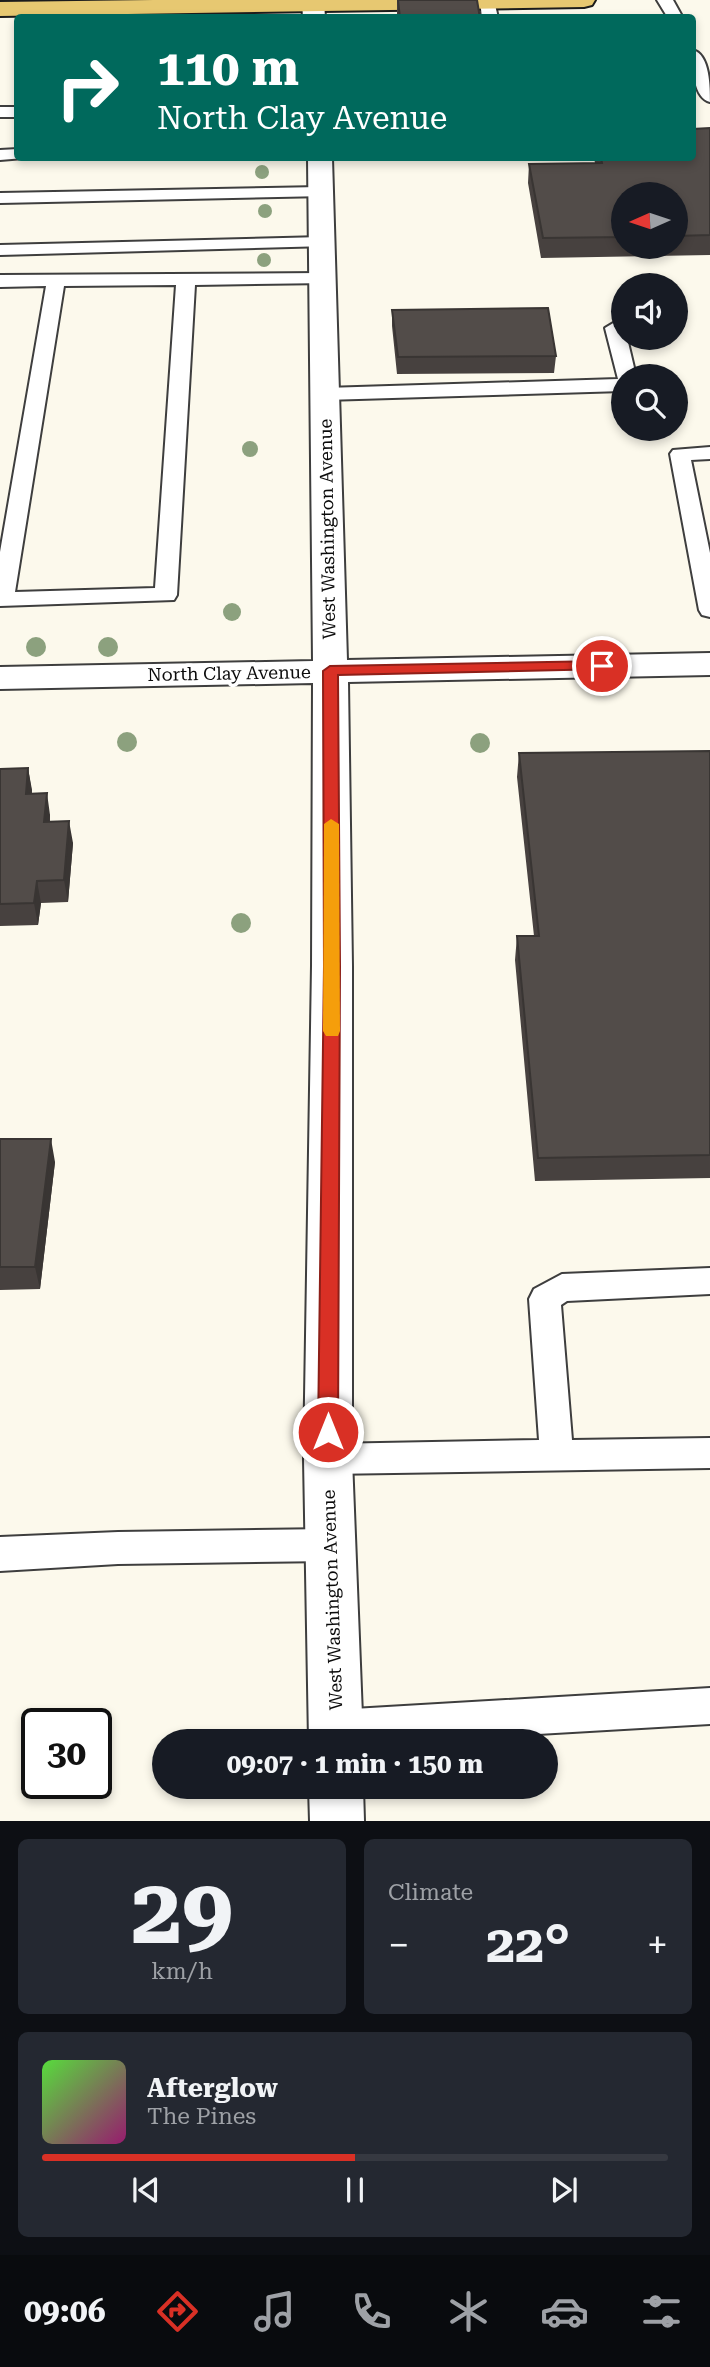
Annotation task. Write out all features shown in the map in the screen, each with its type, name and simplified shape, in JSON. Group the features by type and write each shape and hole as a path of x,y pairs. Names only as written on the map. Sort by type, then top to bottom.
{"main road":[{"path":"0,9 49,4 489,9 584,0"}],"street":[{"name":"West Washington Avenue","path":"320,175 330,671 332,966 328,1459 336,1729"},
{"name":"North Clay Avenue","path":"0,678 710,664"},
{"path":"336,1799 337,1821"}],"lane":[{"path":"696,62 710,97"},
{"path":"0,198 320,175"},
{"path":"0,250 322,260"},
{"path":"0,281 186,280 322,260"},
{"path":"56,281 1,599 166,595 186,280"},
{"path":"324,394 611,386"},
{"path":"710,453 680,454 710,610"},
{"path":"557,1456 545,1299 562,1288 710,1282"},
{"path":"328,1459 710,1453"},
{"path":"0,1554 118,1548 330,1545"},
{"path":"413,1729 710,1706"}],"building":[{"path":"398,0 477,0 479,14 400,14"},
{"path":"710,128 710,235 688,236 688,182 611,182 611,237 543,238 529,164 696,161 696,129"},
{"path":"548,308 556,356 398,357 392,310"},
{"path":"710,751 710,1155 538,1158 517,936 539,936 519,753"},
{"path":"28,768 26,794 47,793 44,822 69,821 64,880 37,881 34,903 0,904 0,769"},
{"path":"0,1139 51,1139 35,1267 0,1267"}],"slow traffic":[{"path":"331,824 332,1031"}],"route":[{"path":"328,1432 332,966 330,671 602,666"}]}
